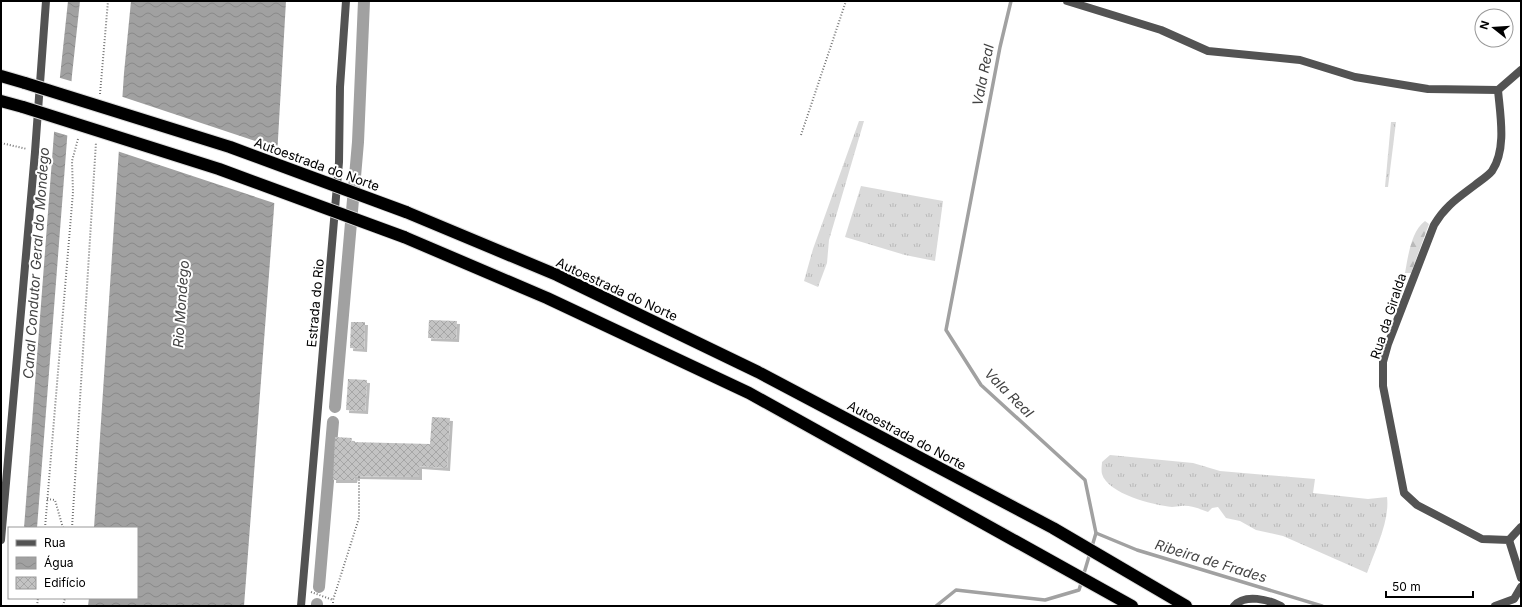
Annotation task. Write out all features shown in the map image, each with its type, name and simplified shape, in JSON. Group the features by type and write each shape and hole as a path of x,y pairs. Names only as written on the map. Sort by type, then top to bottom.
{"highway":[{"name":"Autoestrada do Norte","path":"1,76 197,136 276,163 406,212 557,275 758,372 1053,528 1186,606"},
{"path":"1,101 212,166 404,236 547,298 749,393 1132,606"}],"street":[{"path":"1,540 35,152 46,1"},
{"name":"Estrada do Rio","path":"301,606 339,162 340,87 346,1"},
{"path":"1067,1 1161,30 1208,51 1300,60 1355,77 1428,89 1498,90 1521,70"},
{"name":"Rua da Giralda","path":"1498,90 1501,125 1500,146 1496,160 1491,172 1443,210 1434,225 1388,344 1383,362 1383,386 1404,492 1416,505 1482,539 1509,540"},
{"path":"1521,527 1509,540 1521,578"},
{"path":"1496,606 1514,599 1521,587"},
{"path":"1234,606 1252,599 1269,600 1281,606"}],"path":[{"path":"100,101 108,1"},
{"path":"801,135 846,1"},
{"path":"44,527 73,192 72,161 78,139"},
{"path":"72,527 96,139"},
{"path":"1,142 35,152"},
{"path":"333,606 333,600 359,518 359,475"},
{"path":"47,499 55,500 63,527"},
{"path":"302,589 333,600"}],"green space":[{"path":"859,121 864,121 829,240 827,263 818,287 804,281 813,249"},
{"path":"1391,122 1396,122 1388,187 1385,187"},
{"path":"861,186 943,201 935,261 905,255 845,237"},
{"path":"1425,221 1429,224 1411,273 1405,273 1413,238 1420,225"},
{"path":"1110,455 1193,463 1220,471 1315,479 1313,493 1368,499 1387,497 1384,526 1367,573 1283,536 1256,530 1240,521 1226,518 1218,507 1212,508 1208,512 1188,506 1164,506 1143,501 1122,493 1106,481 1102,474 1102,462"}],"water":[{"name":"Canal Condutor Geral do Mondego","path":"68,1 80,1 72,75 37,527 24,527 54,133"},
{"name":"Rio Mondego","path":"131,1 286,1 274,208 244,606 88,606 89,599 138,599 138,527 94,527 124,73"}],"pier":[{"path":"57,77 74,82 69,136 52,131"},
{"path":"120,96 279,149 277,204 117,151"}],"building":[{"path":"429,320 457,321 456,339 428,338"},
{"path":"351,322 365,322 364,349 350,348"},
{"path":"348,379 367,380 365,411 346,410"},
{"path":"432,417 450,418 447,468 419,466 419,477 355,476 354,480 333,480 335,437 352,438 351,442 430,444"}],"waterway":[{"path":"335,407 358,142 364,1"},
{"name":"Vala Real","path":"936,606 956,590 1045,600 1079,590 1096,533 1085,480 981,385 946,330 1000,47 1011,1"},
{"path":"319,587 333,422"},
{"name":"Ribeira de Frades","path":"1096,533 1137,550 1322,606"}]}
